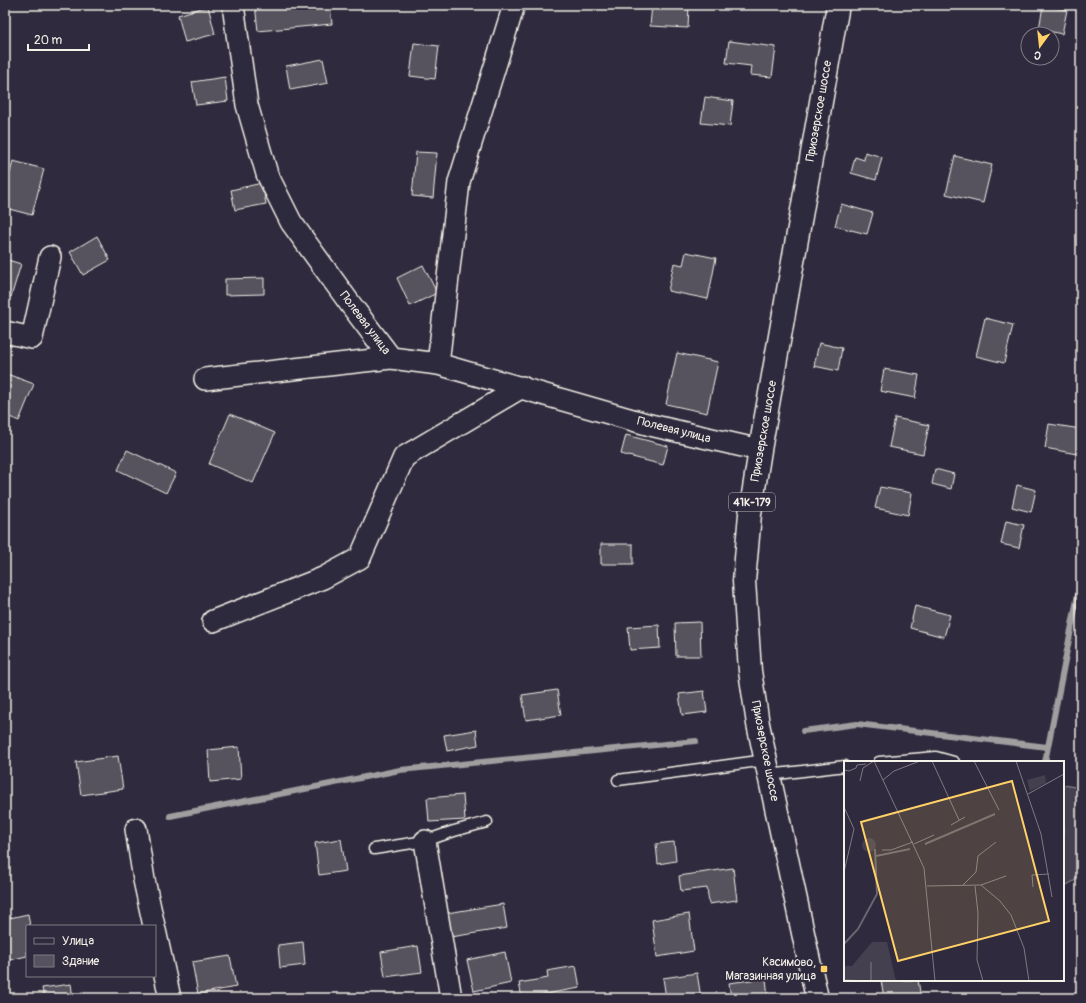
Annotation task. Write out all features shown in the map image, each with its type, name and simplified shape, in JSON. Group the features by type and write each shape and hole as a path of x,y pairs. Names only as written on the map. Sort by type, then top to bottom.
{"main road":[{"name":"Приозерское шоссе","path":"817,998 811,964 758,724 750,671 744,581 750,514 760,450 838,5"}],"street":[{"name":"Полевая улица","path":"234,5 247,105 267,174 291,222 391,358 438,364 650,425 760,450"},
{"path":"438,364 459,182 514,5"},
{"path":"5,332 32,338 50,256"},
{"path":"205,379 391,358"},
{"path":"213,621 323,578 360,558 404,457 522,388"},
{"path":"136,829 144,880 154,925"},
{"path":"425,841 451,998"},
{"path":"156,935 170,998"}],"lane":[{"path":"890,761 936,757 950,761"},
{"path":"618,780 768,767 844,766"},
{"path":"374,849 425,841 487,822"}],"shaded area":[{"path":"1064,785 1081,788 1081,877 1064,886"}],"building":[{"path":"255,5 330,5 332,24 258,31"},
{"path":"652,5 689,5 688,28 650,26"},
{"path":"208,6 215,34 185,42 178,15"},
{"path":"1043,6 1067,10 1062,34 1060,34 1060,26 1040,26"},
{"path":"729,41 776,47 772,77 750,75 751,66 726,63"},
{"path":"414,43 439,46 435,79 410,76"},
{"path":"323,59 328,83 290,90 286,66"},
{"path":"225,77 228,101 196,105 192,82"},
{"path":"705,97 733,101 730,126 701,123"},
{"path":"416,152 437,153 433,198 412,196"},
{"path":"865,152 882,157 876,180 851,173 855,157 864,160"},
{"path":"955,156 992,165 983,203 946,194"},
{"path":"13,161 44,169 32,215 5,208 5,194"},
{"path":"262,183 266,204 235,210 231,190"},
{"path":"841,204 873,213 867,234 835,226"},
{"path":"97,236 110,260 83,275 70,252"},
{"path":"686,252 716,258 708,299 668,291 674,263 683,265"},
{"path":"5,259 21,264 11,297 5,295"},
{"path":"423,265 437,293 410,306 397,278"},
{"path":"264,278 264,294 225,295 225,279"},
{"path":"985,318 1013,325 1004,363 976,356"},
{"path":"819,343 842,348 838,371 814,366"},
{"path":"677,353 718,362 707,413 666,404"},
{"path":"884,369 919,375 915,398 880,391"},
{"path":"7,374 34,384 19,421 5,415 5,379"},
{"path":"230,414 275,433 253,483 209,464"},
{"path":"895,418 929,425 923,454 889,447"},
{"path":"1049,424 1081,429 1077,454 1045,448"},
{"path":"626,435 668,446 663,465 621,454"},
{"path":"127,450 176,473 166,493 118,470"},
{"path":"935,469 954,474 951,489 932,484"},
{"path":"1017,485 1036,490 1031,512 1012,507"},
{"path":"880,487 912,493 908,515 875,508"},
{"path":"1006,521 1024,525 1019,548 1001,544"},
{"path":"601,544 633,544 633,564 601,564"},
{"path":"915,606 950,615 944,637 910,628"},
{"path":"700,622 701,656 676,656 675,623"},
{"path":"659,625 660,648 630,650 628,627"},
{"path":"557,690 561,715 526,720 522,695"},
{"path":"704,691 707,712 682,715 679,694"},
{"path":"476,730 478,745 447,751 444,735"},
{"path":"239,747 241,779 210,782 208,750"},
{"path":"118,756 123,789 81,795 76,762"},
{"path":"463,795 465,820 429,822 427,798"},
{"path":"341,839 346,871 319,875 315,843"},
{"path":"674,842 676,861 658,864 656,844"},
{"path":"733,868 737,900 709,904 707,888 681,891 679,876"},
{"path":"503,904 507,928 451,937 447,913"},
{"path":"28,914 30,925 26,925 26,956 5,961 5,919"},
{"path":"689,914 694,951 657,957 652,920"},
{"path":"303,942 305,965 280,968 278,945"},
{"path":"418,946 422,972 385,977 381,952"},
{"path":"505,952 511,983 474,991 467,960"},
{"path":"230,956 236,987 198,994 192,962"},
{"path":"576,966 580,988 522,998 519,983 548,978 547,971"},
{"path":"697,973 701,998 666,998 663,978"},
{"path":"766,978 768,998 731,998 729,983"},
{"path":"881,981 918,981 921,998 884,998"},
{"path":"71,984 73,998 44,998 42,988"}],"waterway":[{"path":"1045,761 1081,579"},
{"path":"803,731 857,724 1047,747"},
{"path":"170,816 400,770 696,741"}],"place":[{"name":"Касимово, Магазинная улица","path":"824,969"}]}
